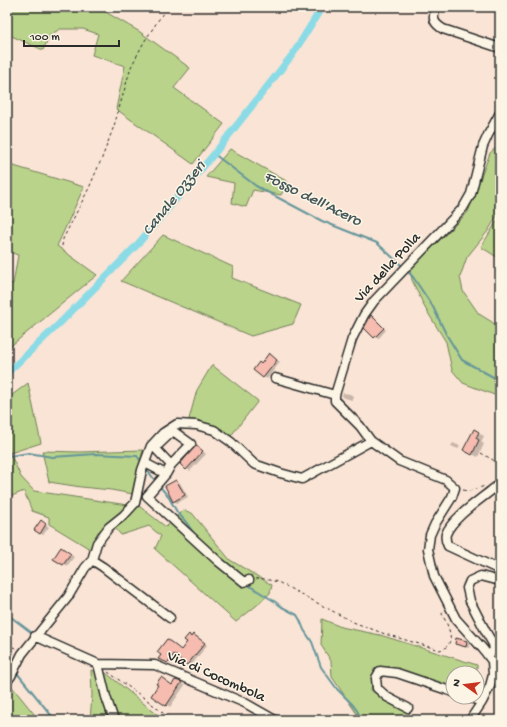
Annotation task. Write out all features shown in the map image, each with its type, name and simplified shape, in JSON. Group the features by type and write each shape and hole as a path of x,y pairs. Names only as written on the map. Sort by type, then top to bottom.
{"street":[{"path":"436,7 434,19 436,25 500,48"},
{"name":"Via della Polla","path":"335,394 352,339 364,315 374,301 463,208 471,194 483,146 500,113"},
{"path":"275,378 335,394 335,401 360,426 371,441 400,461 446,480 455,488 452,497 432,529 428,549 434,576 456,619 492,661 493,675 485,696"},
{"path":"7,681 23,652 68,597 85,568 92,560 97,543 110,526 124,515 135,503 142,470 151,446 163,434 177,424 196,425 214,430 231,442 254,464 302,479 371,441"},
{"path":"144,464 166,474"},
{"path":"171,465 166,474 147,496 219,562 244,582 249,580"},
{"path":"500,482 500,484 454,521 446,535 448,546 500,570"},
{"path":"92,560 170,618"},
{"path":"488,656 494,650 493,644 470,601 467,588 470,581 481,576 500,581"},
{"name":"Via di Cocombola","path":"35,636 98,664 155,665 246,703 275,720"},
{"path":"98,664 106,697 114,720"},
{"path":"408,708 387,697 377,688 376,678 380,671 397,673 445,689"},
{"path":"470,720 480,705"}],"path":[{"path":"7,15 11,7"},
{"path":"62,246 63,239 89,188 114,126 130,67 144,42 167,7"},
{"path":"480,453 500,464"},
{"path":"455,488 469,491 488,485"},
{"path":"249,580 260,578 278,582 353,622 385,634 440,650 447,647 450,640 449,630 442,614 447,602"},
{"path":"7,644 23,652"},
{"path":"108,672 172,720"}],"green space":[{"path":"7,7 44,7 54,11 55,7 97,7 140,32 190,68 174,88 224,124 193,164 116,109 125,66 92,55 98,34 83,29 60,29 50,35 43,50 7,34"},
{"path":"499,145 500,211 488,231 467,257 460,277 463,291 479,314 500,329 500,400 497,396 463,383 452,370 446,342 425,308 412,280 410,270 468,212 490,153"},
{"path":"230,149 288,182 281,195 253,190 246,207 232,203 234,183 206,177"},
{"path":"7,164 84,187 57,246 97,275 7,349 7,283 13,284 18,255 7,251"},
{"path":"500,216 500,259 481,247"},
{"path":"163,235 233,267 232,278 301,305 293,324 251,336 121,281"},
{"path":"212,365 258,401 230,437 209,424 189,419 197,390"},
{"path":"28,383 41,443 10,453 7,442 7,399"},
{"path":"143,450 133,494 49,482 42,451 79,452"},
{"path":"10,453 21,477 34,491 128,505 116,518 98,532 90,549 49,524 49,517 32,511 24,491 7,498 7,454"},
{"path":"139,506 166,527 183,510 192,513 230,560 272,585 270,593 236,622 155,549 161,536 149,526 121,535 115,528"},
{"path":"322,619 341,627 380,635 477,665 445,665 445,685 389,667 374,669 371,690 387,702 409,711 409,720 361,720 332,677 331,661 321,645"},
{"path":"91,670 106,673 164,720 90,720 92,695"},
{"path":"9,683 39,720 7,720 7,686"}],"building":[{"path":"371,315 384,328 374,338 364,328"},
{"path":"269,353 277,360 263,378 253,370 259,362 261,364"},
{"path":"474,429 479,432 476,438 479,440 472,455 463,450"},
{"path":"196,445 203,451 186,470 180,464"},
{"path":"176,480 185,495 173,502 165,486"},
{"path":"41,520 46,524 40,534 34,530"},
{"path":"61,547 71,554 63,565 53,559"},
{"path":"189,634 191,637 193,634 205,643 187,665 174,654 168,663 158,659 161,655 157,652 167,639 181,650 187,642 184,640"},
{"path":"456,638 467,641 466,647 455,644"},
{"path":"161,677 172,685 175,680 182,682 166,706 151,696"}],"waterway":[{"name":"Canale Ozzeri","path":"7,373 59,324 137,245 214,154 293,54 322,7"},
{"name":"Fosso dell'Acero","path":"214,154 256,186 322,221 377,243 401,265"},
{"name":"Fosso dell'Acero","path":"409,273 433,307 446,334 462,360 495,378 500,379"},
{"path":"7,446 10,456 29,453 52,457 96,454 137,456 140,460"},
{"path":"147,470 154,479"},
{"path":"161,488 195,535"},
{"path":"248,585 297,615 312,642 321,667 337,689 353,705 358,712 360,720"},
{"path":"7,614 32,633"},
{"path":"19,669 28,652"},
{"path":"17,673 55,720"}]}
